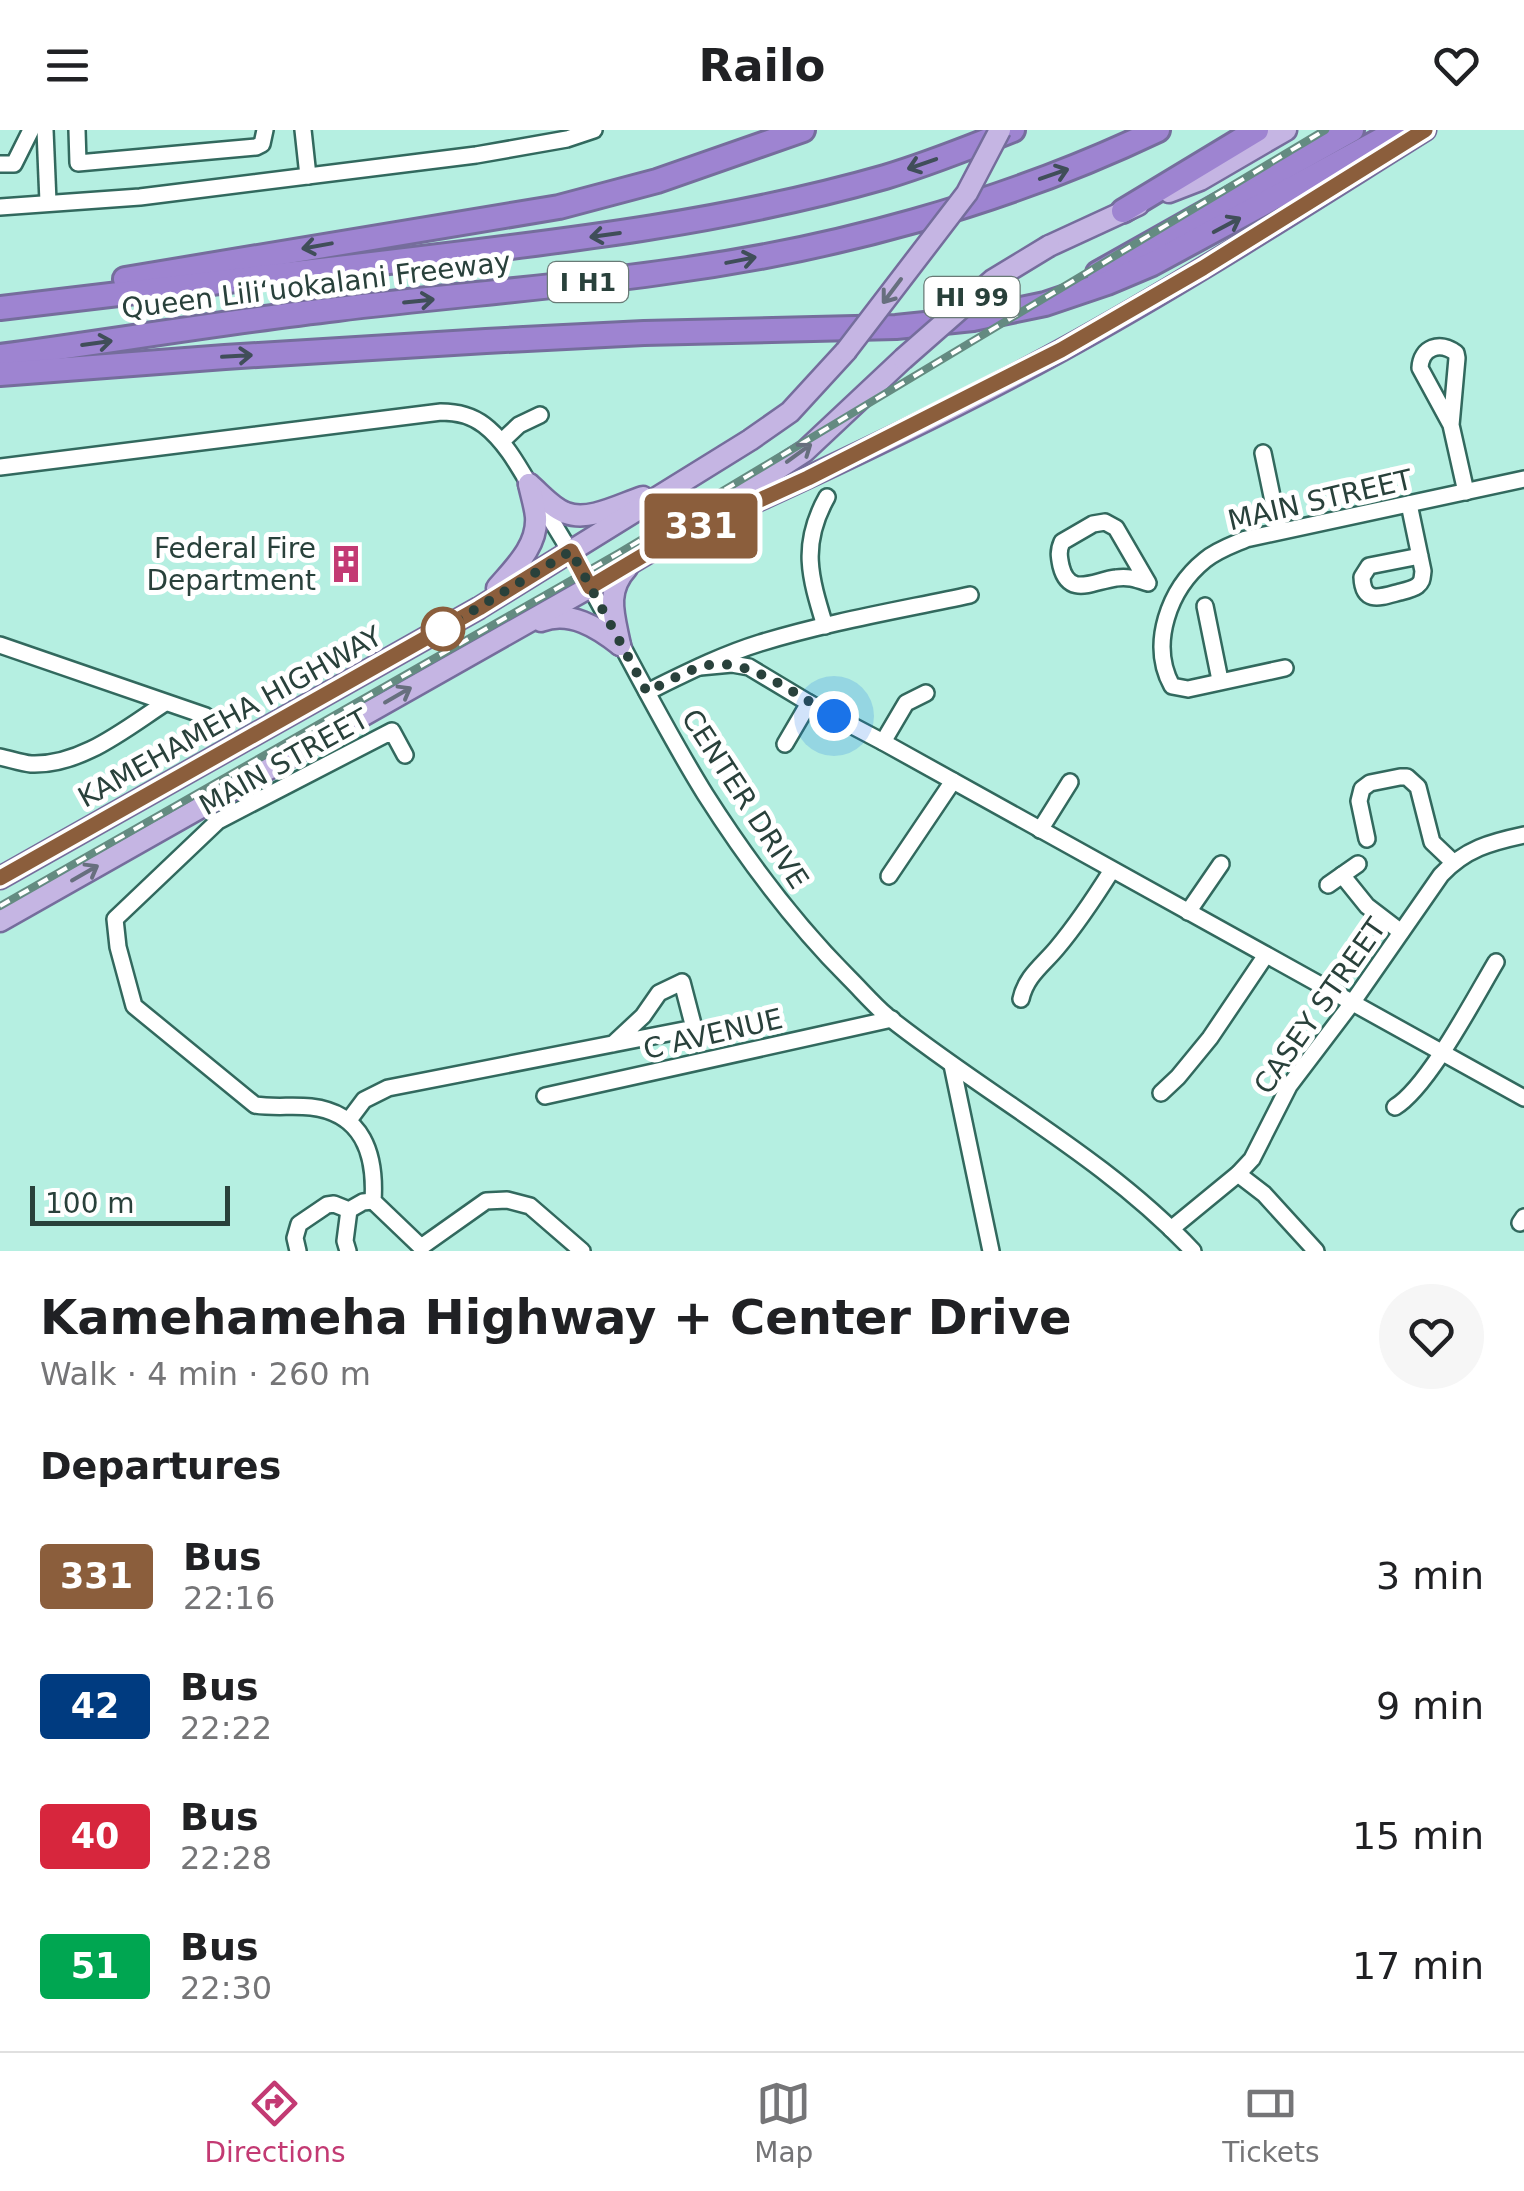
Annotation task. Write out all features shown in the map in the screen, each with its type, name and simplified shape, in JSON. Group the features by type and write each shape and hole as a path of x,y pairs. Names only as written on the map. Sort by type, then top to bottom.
{"highway":[{"path":"753,148 793,130"},
{"path":"0,300 559,206 657,181 803,130"},
{"name":"Queen Liliʻuokalani Freeway","path":"0,308 656,228 852,186 1015,130"},
{"name":"Queen Liliʻuokalani Freeway","path":"0,356 335,309 661,273 792,250 970,204 1071,168 1158,130"},
{"path":"1123,211 1257,130"},
{"path":"973,319 1083,281 1352,130"},
{"path":"0,374 486,341 896,327 973,319 1044,304 1152,264 1398,130"}],"main road":[{"path":"967,193 1000,130"},
{"name":"KAMEHAMEHA HIGHWAY","path":"0,878 479,608 790,412 846,351 1015,130"},
{"name":"HI 99","path":"0,921 659,546 805,451 993,280 1050,246 1200,180 1286,130"},
{"path":"659,546 808,478 1061,350 1203,268 1424,130"},
{"path":"529,484 568,515 592,514 669,490"},
{"path":"479,608 521,560 533,538 536,518 529,484"},
{"path":"620,645 612,596 616,579 631,562"},
{"path":"502,636 554,616 602,630 620,645"}],"street":[{"path":"0,164 14,164 31,130"},
{"path":"45,130 48,202"},
{"path":"77,130 78,162 256,147 262,144 265,130"},
{"path":"302,130 308,176"},
{"path":"0,206 140,196 476,156 567,140 594,130"},
{"name":"CENTER DRIVE","path":"0,467 442,412 459,412 482,422 502,442 571,551 703,791 786,908 834,963 892,1019 1111,1177 1192,1251"},
{"path":"502,442 519,425 540,415"},
{"path":"1451,425 1466,492"},
{"path":"1263,453 1279,530"},
{"name":"MAIN STREET","path":"1285,668 1188,689 1172,686 1165,673 1162,639 1174,597 1194,570 1219,550 1246,539 1524,479"},
{"path":"825,626 813,588 809,556 814,526 826,497"},
{"path":"1408,504 1420,556"},
{"path":"1148,583 1116,528 1108,523 1093,524 1066,538 1060,546 1063,574 1074,585 1131,577 1174,597"},
{"path":"647,692 758,644 970,595"},
{"path":"1205,606 1220,680"},
{"path":"0,645 206,716"},
{"path":"700,666 732,664 749,668 1524,1098"},
{"path":"882,742 906,703 926,693"},
{"path":"0,757 29,764 58,762 101,745 165,703"},
{"path":"785,744 810,703"},
{"name":"MAIN STREET","path":"349,1120 314,1107 256,1105 134,1006 118,947 116,920 218,820 392,731 405,755"},
{"path":"1367,839 1359,804 1362,789 1370,783 1407,777 1418,787 1432,842 1454,862"},
{"path":"889,876 953,781"},
{"path":"1040,830 1070,782"},
{"name":"CASEY STREET","path":"1170,1228 1252,1159 1289,1086 1352,1004 1441,874 1481,845 1524,835"},
{"path":"1188,912 1221,864"},
{"path":"1328,884 1358,864"},
{"path":"1021,999 1030,976 1090,906 1112,870"},
{"path":"1342,874 1367,906 1401,932"},
{"path":"1161,1093 1210,1038 1266,955"},
{"path":"1394,1107 1415,1090 1496,962"},
{"name":"C AVENUE","path":"349,1120 364,1100 388,1088 613,1044 694,1028 682,982 659,993 613,1044"},
{"name":"C AVENUE","path":"544,1096 892,1019"},
{"path":"952,1065 992,1251"},
{"path":"349,1120 360,1132 375,1174 374,1200 421,1247 486,1201 508,1200 530,1206 582,1251"},
{"path":"1238,1174 1264,1194 1316,1251"},
{"path":"349,1210 374,1200"},
{"path":"298,1251 294,1238 299,1224 327,1205 349,1210"},
{"path":"348,1251 345,1241 349,1210"}],"railway":[{"path":"0,906 619,553 1325,130"}],"bus line":[{"name":"331","path":"0,878 479,608 571,551 590,587 659,546 808,478 1061,350 1203,268 1425,130"}],"place":[{"name":"Federal Fire Department","path":"346,564"}],"route":[{"path":"443,629 571,551 647,692 700,666 732,664 749,668 834,716"}]}
